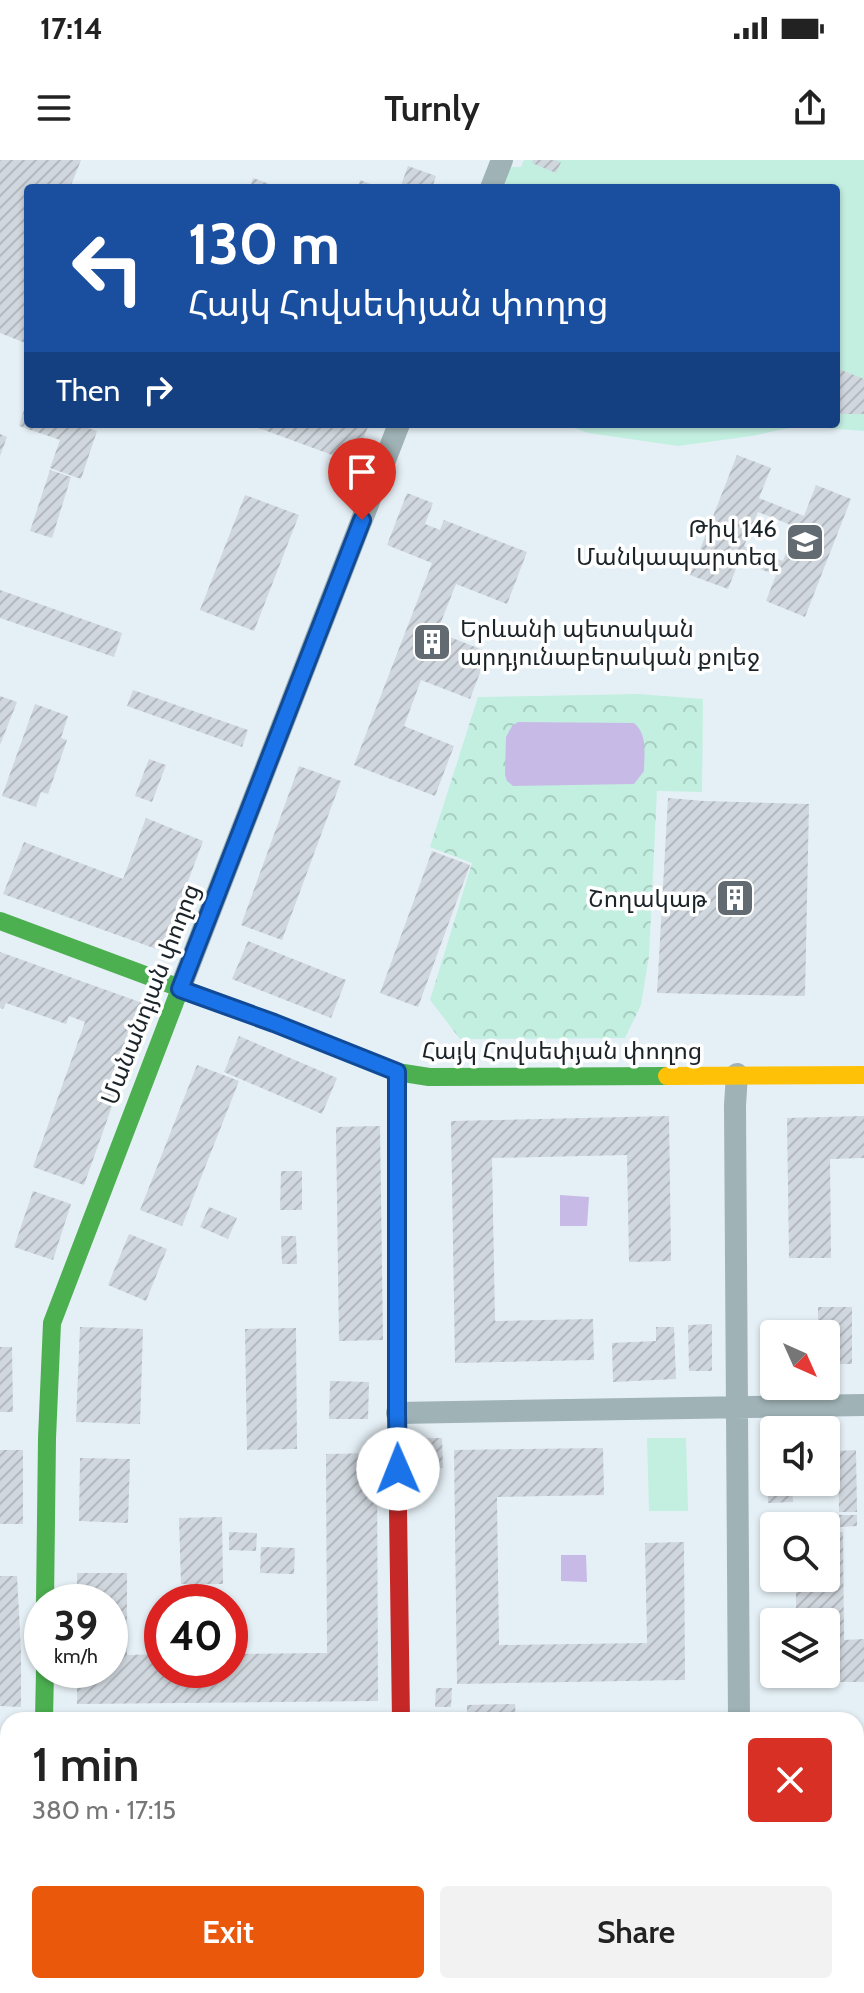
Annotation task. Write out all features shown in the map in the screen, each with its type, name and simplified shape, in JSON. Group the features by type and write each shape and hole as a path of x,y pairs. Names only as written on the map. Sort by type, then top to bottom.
{"street":[{"path":"493,184 502,160"},
{"name":"Մանանդյան փողոց","path":"45,1584 52,1323 397,428"},
{"name":"Հայկ Հովսեփյան փողոց","path":"0,921 397,1072 429,1077 864,1075"},
{"path":"397,1072 401,1712"},
{"path":"737,1074 739,1712"},
{"path":"397,1413 864,1405"},
{"path":"44,1712 45,1688"}],"green space":[{"path":"524,160 864,160 864,431 825,428 840,428 840,184 502,184 508,167 521,167"},
{"path":"575,428 790,428 678,446 588,433"},
{"path":"638,694 703,699 702,792 657,791 649,956 641,1005 625,1038 460,1039 430,1000 472,863 430,847 478,697"},
{"path":"647,1438 686,1438 688,1511 649,1511"}],"shaded area":[{"path":"518,722 634,723 643,739 644,771 634,784 513,786 505,775 506,737"},
{"path":"560,1195 589,1197 587,1226 560,1226"},
{"path":"561,1555 586,1555 587,1582 561,1581"}],"building":[{"path":"0,160 81,160 72,184 24,184 24,342 0,333"},
{"path":"533,160 561,162 556,173 532,163"},
{"path":"408,166 436,176 433,184 401,184"},
{"path":"253,178 269,184 251,184"},
{"path":"840,370 864,379 864,414 840,414"},
{"path":"24,409 24,428 19,426"},
{"path":"25,428 88,428 97,431 81,479 50,468 60,440"},
{"path":"259,428 367,428 354,463"},
{"path":"0,434 7,437 0,456"},
{"path":"737,455 771,468 759,498 804,516 816,485 851,499 805,617 766,601 776,575 739,561 728,589 690,575","holes":["758,512 796,527 783,561 744,546"]},
{"path":"50,470 71,477 52,538 30,531"},
{"name":"Երևանի պետական արդյունաբերական քոլեջ","path":"407,493 433,503 425,524 440,530 444,520 527,552 507,604 456,584 437,632 488,652 470,699 421,680 404,726 454,746 435,796 354,765 432,563 387,545"},
{"path":"245,495 299,515 254,631 200,610"},
{"path":"0,590 122,633 114,657 0,618"},
{"path":"133,690 248,730 242,747 127,706"},
{"path":"0,696 17,702 0,745"},
{"path":"35,704 68,716 61,738 67,740 48,794 41,792 36,807 2,796"},
{"path":"149,759 166,765 152,802 135,796"},
{"path":"299,766 341,781 282,940 241,925"},
{"name":"Շողակաթ","path":"668,798 809,804 805,996 657,993"},
{"path":"146,818 203,841 162,951 3,894 24,842 123,879"},
{"path":"432,851 470,865 418,1007 380,993"},
{"path":"248,941 346,980 331,1018 232,979"},
{"path":"0,952 148,1005 84,1185 33,1167 85,1022 69,1016 66,1024 6,1003 3,1009 0,1008"},
{"path":"239,1036 337,1078 322,1114 224,1072"},
{"path":"197,1065 239,1081 182,1226 140,1210"},
{"path":"669,1116 671,1261 629,1262 627,1155 492,1158 495,1321 593,1319 594,1360 455,1363 451,1121"},
{"path":"864,1116 864,1158 830,1159 831,1258 789,1258 787,1118"},
{"path":"380,1126 383,1340 339,1341 336,1127"},
{"path":"281,1171 302,1171 302,1210 280,1210"},
{"path":"33,1191 71,1204 53,1260 14,1247"},
{"path":"209,1207 237,1218 228,1239 200,1227"},
{"path":"129,1234 167,1249 146,1301 108,1285"},
{"path":"281,1236 296,1236 297,1264 282,1264"},
{"path":"818,1307 852,1307 852,1364 840,1364 840,1320 818,1320"},
{"path":"712,1324 712,1371 689,1371 688,1325"},
{"path":"80,1327 143,1329 140,1424 76,1422"},
{"path":"656,1327 674,1327 676,1379 613,1382 612,1343 656,1341"},
{"path":"296,1328 297,1449 247,1450 245,1329"},
{"path":"0,1347 12,1347 13,1412 0,1412"},
{"path":"330,1381 369,1382 368,1419 329,1419"},
{"path":"421,1438 442,1438 443,1468 422,1469"},
{"path":"603,1448 604,1495 497,1497 499,1645 647,1643 645,1543 684,1542 685,1680 457,1684 454,1450"},
{"path":"0,1450 23,1450 23,1524 0,1524"},
{"path":"856,1450 857,1512 839,1512 840,1451"},
{"path":"377,1453 378,1701 77,1704 77,1688 128,1688 128,1655 144,1655 144,1688 248,1688 248,1654 327,1653 326,1454"},
{"path":"80,1458 130,1459 128,1523 79,1521"},
{"path":"768,1496 793,1496 793,1502 768,1503"},
{"path":"840,1515 857,1515 857,1526 840,1527"},
{"path":"222,1517 223,1584 181,1584 179,1518"},
{"path":"229,1532 257,1533 256,1551 229,1550"},
{"path":"840,1532 843,1532 844,1640 864,1639 864,1682 840,1682 840,1608 796,1608 796,1592 840,1592"},
{"path":"261,1547 295,1548 294,1574 260,1573"},
{"path":"77,1573 127,1573 127,1584 77,1584"},
{"path":"0,1576 17,1576 21,1707 0,1706"},
{"path":"436,1688 452,1688 451,1707 435,1707"},
{"path":"515,1704 516,1712 467,1712 467,1705"}],"traffic: fast":[{"path":"0,921 397,1072 429,1077 667,1076"},
{"path":"45,1584 52,1323 180,989"},
{"path":"44,1712 45,1688"}],"traffic: slow":[{"path":"397,1072 398,1509"},
{"path":"667,1076 864,1075"}],"traffic: jam":[{"path":"398,1509 401,1712"}],"place":[{"name":"Թիվ 146 Մանկապարտեզ","path":"805,542"},
{"name":"Երևանի պետական արդյունաբերական քոլեջ","path":"432,642"},
{"name":"Շողակաթ","path":"735,898"}],"route":[{"path":"362,520 180,989 397,1072 398,1469"}]}
